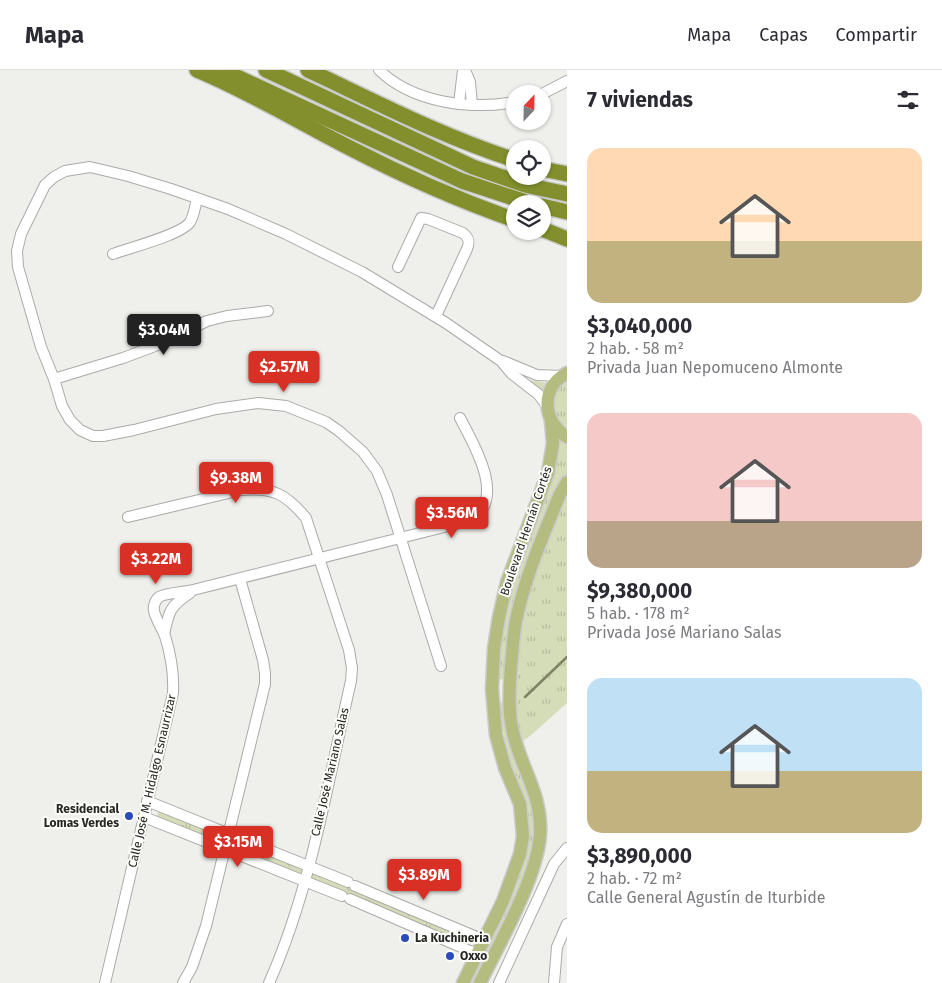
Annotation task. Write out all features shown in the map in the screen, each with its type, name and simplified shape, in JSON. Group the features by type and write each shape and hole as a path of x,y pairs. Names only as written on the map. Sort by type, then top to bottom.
{"highway":[{"path":"197,70 228,83 408,177 506,217"},
{"path":"222,70 462,180 506,195"},
{"path":"266,70 473,168 525,185 567,194"},
{"path":"308,70 402,115 483,150 506,157"},
{"path":"551,171 567,174"},
{"path":"551,208 567,212"},
{"path":"551,232 567,239"}],"main road":[{"path":"547,406 550,390 564,374"},
{"name":"Boulevard Hernán Cortés","path":"463,983 508,887 520,854 523,836 520,804 505,768 493,717 494,648 507,582 548,473 553,443 547,406"},
{"path":"551,422 567,437"},
{"name":"Boulevard Hernán Cortés","path":"480,983 529,878 537,854 540,835 538,800 517,745 511,723 510,685 517,617 525,586 560,494 567,482"},
{"path":"493,684 510,685"},
{"path":"493,700 510,700"}],"street":[{"path":"379,70 391,81 404,88 434,99 472,105 506,104"},
{"path":"459,104 464,70"},
{"path":"464,70 470,82 472,105"},
{"path":"551,89 567,81"},
{"path":"441,666 387,494 377,471 363,452 326,422 286,406 258,403 216,409 103,436 93,436 80,430 70,420 62,406 54,379 41,347 18,266 17,252 21,234 45,185 65,170 90,167 128,176 228,210 286,234 362,272 436,316 501,361 520,367 525,377 547,406"},
{"path":"113,254 161,238 184,227 190,222 197,199"},
{"path":"398,267 421,218 463,233 468,237 467,249 436,316"},
{"path":"54,379 155,346 207,321 227,316 268,311"},
{"path":"525,377 564,374"},
{"name":"Calle José M. Hidalgo Esnaurrizar","path":"105,983 172,693 174,673 171,657 164,634 154,613 154,607 158,598 472,520 483,510 487,500 486,479 480,460 460,418"},
{"name":"Calle José Mariano Salas","path":"128,517 241,490 268,489 283,495 296,505 306,518 349,650 352,668 351,681 309,866 291,928 269,983"},
{"path":"184,983 199,949 261,700 266,673 240,579"},
{"path":"164,634 168,618 175,603 193,590"},
{"path":"147,801 352,883 484,940"},
{"path":"144,817 374,909 477,954"},
{"path":"499,983 554,864 566,850"},
{"path":"374,909 379,896"},
{"path":"554,983 557,948 567,924"}],"green space":[{"path":"567,378 567,433 555,421 551,400 530,380 558,385"},
{"path":"553,425 567,438 567,703 517,745 508,680 498,679 505,611 512,582 541,507"},
{"path":"500,702 507,703 535,799 535,851 479,983 467,983 507,902 524,800 507,751"},
{"path":"159,810 470,937 466,945 156,818"}],"waterway":[{"path":"525,697 567,657"}],"place":[{"name":"Residencial Lomas Verdes","path":"129,816"},
{"name":"La Kuchineria","path":"405,938"},
{"name":"Oxxo","path":"450,956"}]}
